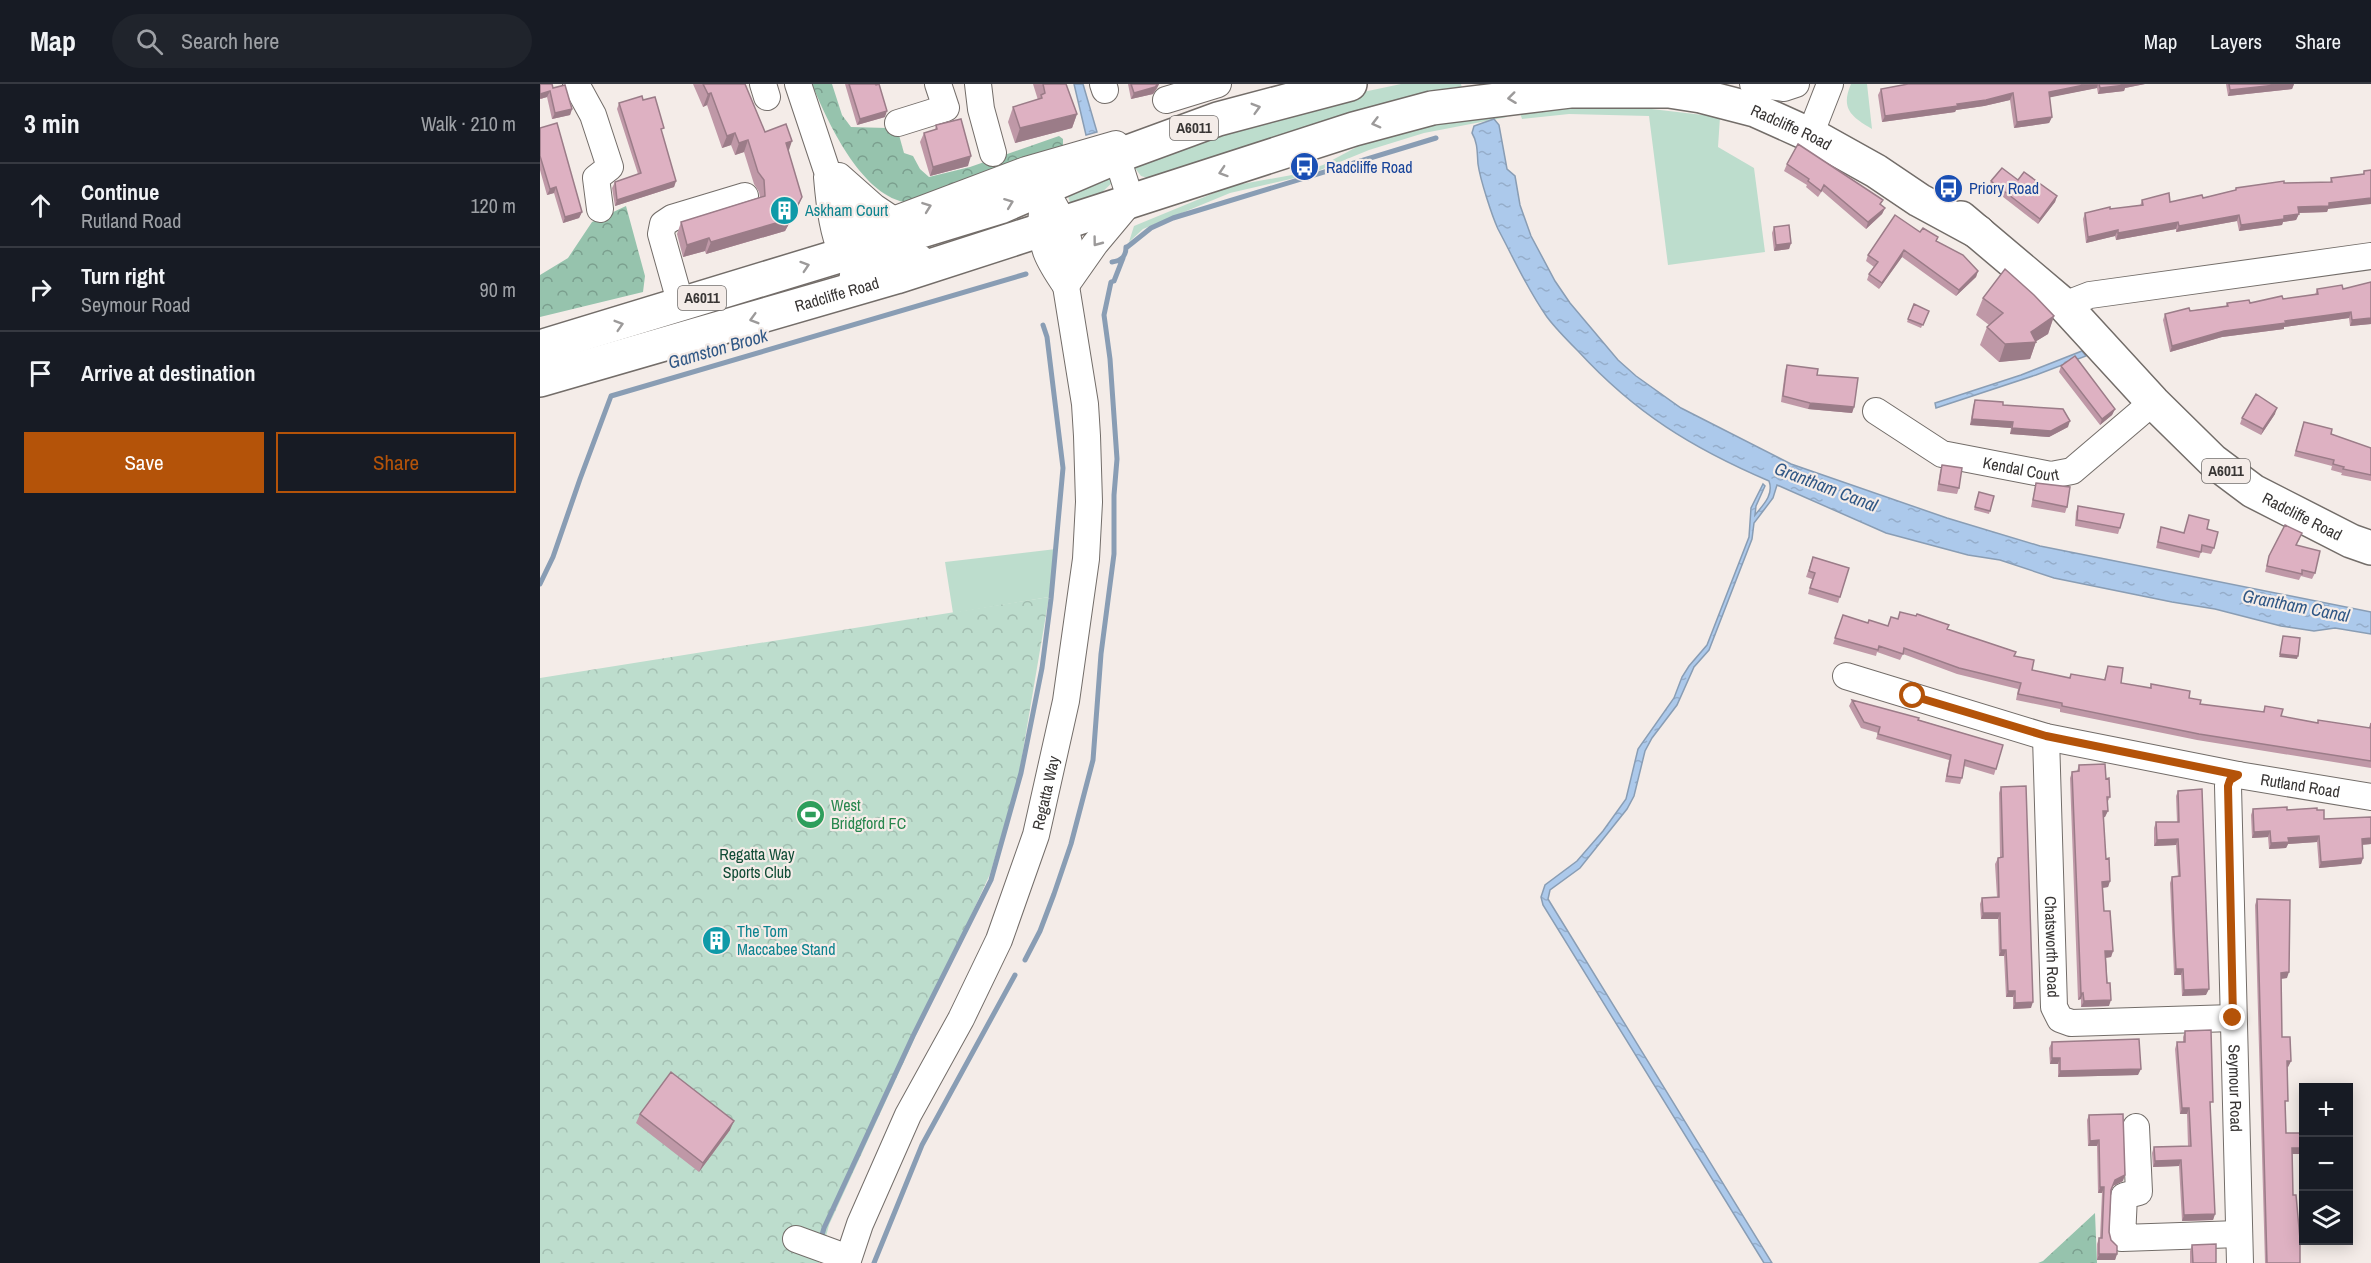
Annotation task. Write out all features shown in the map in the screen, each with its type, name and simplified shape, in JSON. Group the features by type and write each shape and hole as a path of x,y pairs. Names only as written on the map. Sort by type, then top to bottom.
{"highway":[{"name":"Radcliffe Road","path":"540,380 852,259 903,226 1000,207 1147,144 1218,119 1350,84"},
{"name":"Radcliffe Road","path":"1738,84 1813,127 1919,200 1978,232 2064,305 2152,402 2198,448 2253,491 2351,541 2371,548"},
{"name":"Radcliffe Road","path":"540,347 681,305 852,259 950,260 1354,129 1432,108 1570,90 1670,91 1701,96 1813,127"}],"street":[{"path":"576,84 593,116 610,167 596,178 600,208"},
{"path":"798,84 826,168 829,200 852,259"},
{"path":"898,123 946,108 939,84"},
{"path":"978,84 981,110 993,153"},
{"path":"1753,84 1784,88 1796,84"},
{"path":"1813,127 1830,84"},
{"path":"1166,99 1213,85 1218,119"},
{"name":"Radcliffe Road","path":"903,226 1037,167 1119,143 1147,144"},
{"path":"1066,286 1095,244 1131,201 1117,157"},
{"path":"826,168 849,184 867,202 903,226"},
{"name":"Regatta Way","path":"847,1260 860,1224 908,1115 961,1019 999,940 1036,835 1066,700 1086,559 1089,502 1086,413 1066,286 1071,256 1052,227 1045,189"},
{"path":"681,305 661,234 663,224 672,218 745,196"},
{"path":"2064,305 2090,295 2371,256"},
{"name":"Kendal Court","path":"1876,411 1942,454 2051,475 2072,471 2152,402"},
{"name":"Rutland Road","path":"1846,676 2046,736 2238,775 2371,797"},
{"name":"Chatsworth Road","path":"2046,736 2054,1007 2060,1019 2071,1023 2233,1018"},
{"name":"Seymour Road","path":"2238,775 2230,780 2228,786 2240,1263"},
{"path":"2136,1127 2139,1192 2124,1196 2122,1238 2239,1234"},
{"path":"810,1245 847,1260"}],"green space":[{"path":"812,84 832,84 842,115 851,127 887,128 899,135 904,153 913,156 920,169 929,177 970,167 1059,136 1063,139 1063,145 922,201 904,202 888,196 873,185 847,154"},
{"path":"1401,84 1461,84 1462,88 1151,179 1141,176 1132,164 1149,156 1349,95"},
{"path":"1851,84 1867,84 1872,129 1850,111 1847,100"},
{"path":"1626,106 1720,117 1718,147 1754,168 1765,252 1668,265 1649,116 1569,114 1522,119 1519,110"},
{"path":"1505,112 1507,117 1424,133 1369,150 1308,175 1230,193 1143,229 1129,242 1134,226 1231,186 1292,175 1323,165 1368,141 1440,123"},
{"path":"1110,171 1114,181 1097,197 1071,206 1066,190"},
{"path":"626,206 645,276 643,292 540,317 540,275 568,258 592,222"},
{"path":"1056,549 1049,597 953,613 945,562"},
{"name":"Regatta Way Sports Club","path":"1049,597 1018,780 990,874 829,1225 819,1263 540,1263 540,678"},
{"path":"2095,1213 2097,1263 2038,1263 2043,1261"}],"water":[{"path":"1074,84 1083,84 1097,132 1086,135"},
{"name":"Grantham Canal","path":"1494,119 1499,125 1507,169 1515,176 1520,205 1531,236 1555,281 1570,303 1618,360 1636,376 1681,408 1791,464 1947,518 2040,546 2371,612 2371,634 2335,628 2314,631 2054,578 2000,560 1968,555 1886,533 1777,485 1773,498 1754,523 1752,539 1709,650 1694,667 1677,705 1645,751 1634,796 1627,809 1580,868 1550,890 1548,899 1772,1263 1764,1263 1543,905 1541,897 1545,885 1577,861 1626,799 1638,749 1674,698 1689,666 1707,645 1749,537 1751,508 1763,484 1765,486 1756,506 1755,515 1764,504 1770,491 1769,481 1690,442 1643,411 1599,373 1547,317 1527,285 1498,229 1481,179 1476,144 1472,133 1474,126"},
{"path":"2082,351 2086,356 1936,408 1935,403 2021,375"}],"building":[{"path":"540,84 552,84 553,88 565,85 572,109 555,113 550,91 540,94"},
{"path":"703,84 745,84 765,132 786,124 792,141 786,143 802,197 790,219 711,242 709,238 687,245 681,222 765,196 764,180 758,172 748,140 739,143 735,133 727,136 711,93 708,94"},
{"path":"849,84 879,84 887,111 860,119"},
{"path":"1043,84 1066,84 1077,114 1020,128 1013,107 1042,98 1041,95 1045,93"},
{"path":"1131,84 1158,84 1134,93"},
{"path":"1908,84 2089,84 2049,92 2052,117 2017,122 2013,93 1957,104 1958,106 1885,116 1881,89"},
{"path":"2099,84 2126,84 2126,85 2100,88"},
{"path":"2229,84 2285,84 2230,90"},
{"path":"642,96 643,100 655,97 664,128 661,129 676,181 617,200 615,182 641,173 619,103"},
{"path":"961,119 971,156 933,167 924,133 937,129 936,125"},
{"path":"557,123 582,212 565,217 556,187 550,189 540,156 540,128"},
{"path":"1798,144 1883,200 1880,204 1885,208 1868,222 1824,185 1821,191 1808,181 1809,179 1787,164"},
{"path":"2002,168 2018,180 2024,172 2057,196 2040,219 1991,181"},
{"path":"2371,170 2371,198 2329,203 2329,206 2298,207 2299,214 2284,216 2284,219 2241,225 2239,215 2179,226 2178,222 2118,233 2118,230 2088,237 2085,213 2110,207 2110,209 2143,205 2142,200 2169,193 2170,202 2202,195 2203,198 2236,190 2236,188 2284,181 2284,183 2332,182 2331,178 2364,174 2364,171"},
{"path":"1895,215 1920,232 1923,228 1938,237 1936,241 1963,255 1978,271 1959,290 1904,250 1882,283 1869,274 1878,262 1868,255"},
{"path":"1789,225 1791,243 1776,245 1774,227"},
{"path":"2005,269 2054,316 2031,332 2036,342 2005,344 1987,327 2003,313 1983,298"},
{"path":"2371,282 2371,318 2352,320 2351,312 2285,321 2286,323 2224,331 2172,346 2165,314 2189,308 2190,311 2228,306 2227,303 2249,300 2250,303 2282,296 2283,299 2318,294 2317,289 2342,285 2343,289"},
{"path":"1914,304 1929,311 1923,325 1908,319"},
{"path":"2075,356 2115,409 2102,419 2061,366"},
{"path":"1787,365 1818,369 1817,375 1858,378 1854,407 1810,403 1783,396"},
{"path":"2256,394 2277,408 2263,429 2242,418"},
{"path":"1975,400 2003,402 2003,405 2063,409 2070,421 2051,431 2012,428 2013,422 1972,419"},
{"path":"2304,422 2332,429 2331,434 2371,448 2371,475 2343,469 2344,467 2333,464 2334,460 2296,451"},
{"path":"1942,465 1962,468 1959,488 1939,484"},
{"path":"2036,483 2070,487 2067,507 2033,500"},
{"path":"1979,492 1994,496 1990,511 1975,507"},
{"path":"2078,506 2124,514 2120,528 2077,520"},
{"path":"2189,515 2209,520 2207,529 2218,532 2214,548 2202,545 2201,552 2158,542 2161,527 2184,533"},
{"path":"2285,525 2302,533 2296,545 2320,551 2315,573 2302,570 2302,574 2267,566 2269,556"},
{"path":"1813,557 1849,568 1840,597 1810,588 1815,573 1809,571"},
{"path":"1900,612 1916,616 1917,614 1949,625 1947,629 2016,652 2014,656 2034,660 2032,670 2070,678 2071,674 2105,680 2108,666 2123,668 2121,683 2151,688 2151,684 2190,691 2189,698 2201,700 2200,704 2264,712 2265,706 2283,709 2281,716 2318,723 2318,720 2370,728 2371,723 2371,761 2199,734 2062,706 2062,703 2018,694 2021,683 1959,668 1904,648 1903,654 1879,646 1878,650 1835,638 1843,615 1868,623 1869,620 1888,626 1891,617 1898,619"},
{"path":"2283,636 2300,638 2298,656 2280,654"},
{"path":"1852,700 1919,718 1918,720 2003,745 1996,769 1965,760 1962,778 1947,776 1951,755 1878,734 1880,727 1864,722"},
{"path":"2105,764 2106,779 2109,778 2110,797 2107,797 2108,811 2103,811 2110,881 2102,882 2104,911 2110,911 2113,951 2105,951 2107,983 2110,983 2111,1000 2084,1001 2083,993 2081,994 2072,772 2079,771 2079,765"},
{"path":"2026,786 2033,1002 2015,1003 2015,991 2008,991 2006,950 2001,950 2000,913 1983,913 1982,898 1999,897 1998,858 2003,857 2001,787"},
{"path":"2202,789 2209,989 2184,990 2183,969 2176,969 2174,931 2172,877 2180,876 2178,839 2157,840 2156,822 2179,822 2178,791"},
{"path":"2287,807 2287,810 2317,808 2317,810 2324,810 2324,819 2371,817 2371,838 2362,839 2363,858 2321,862 2319,836 2288,838 2289,842 2271,843 2270,831 2254,832 2253,809"},
{"path":"2257,899 2290,900 2289,972 2281,973 2282,1037 2290,1037 2291,1061 2287,1061 2286,1133 2299,1133 2299,1148 2292,1148 2293,1195 2296,1195 2300,1263 2267,1263"},
{"path":"2211,1030 2213,1102 2210,1102 2215,1214 2184,1215 2181,1160 2155,1161 2154,1147 2191,1146 2189,1108 2182,1108 2177,1042 2185,1042 2185,1031"},
{"path":"2139,1039 2141,1069 2060,1071 2060,1058 2052,1058 2052,1042"},
{"path":"671,1072 734,1121 703,1163 640,1114"},
{"path":"2123,1114 2125,1175 2115,1180 2111,1190 2109,1232 2111,1240 2117,1246 2117,1254 2099,1254 2099,1238 2102,1238 2104,1187 2100,1187 2099,1140 2090,1141 2089,1115"},
{"path":"2216,1244 2216,1263 2193,1263 2192,1245"}],"waterway":[{"path":"1126,248 1151,228 1173,218 1436,138"},
{"name":"Gamston Brook","path":"1112,262 1123,258 1126,247"},
{"path":"1025,960 1040,931 1054,894 1071,844 1093,760 1101,654 1114,554 1114,495 1117,459 1110,359 1104,315 1111,282 1114,281 1123,258"},
{"name":"Gamston Brook","path":"540,584 553,557 611,396 1026,274"},
{"path":"820,1242 824,1228 913,1036 991,880 1021,773 1042,668 1063,468 1047,337 1043,325"},
{"path":"874,1263 922,1145 1015,975"}],"place":[{"name":"Radcliffe Road","path":"1305,167"},
{"name":"Priory Road","path":"1948,188"},
{"name":"Askham Court","path":"784,210"},
{"name":"West Bridgford FC","path":"810,814"},
{"name":"The Tom Maccabee Stand","path":"716,940"}],"route":[{"path":"1913,696 2046,736 2238,775 2230,780 2228,786 2233,1018"}]}
